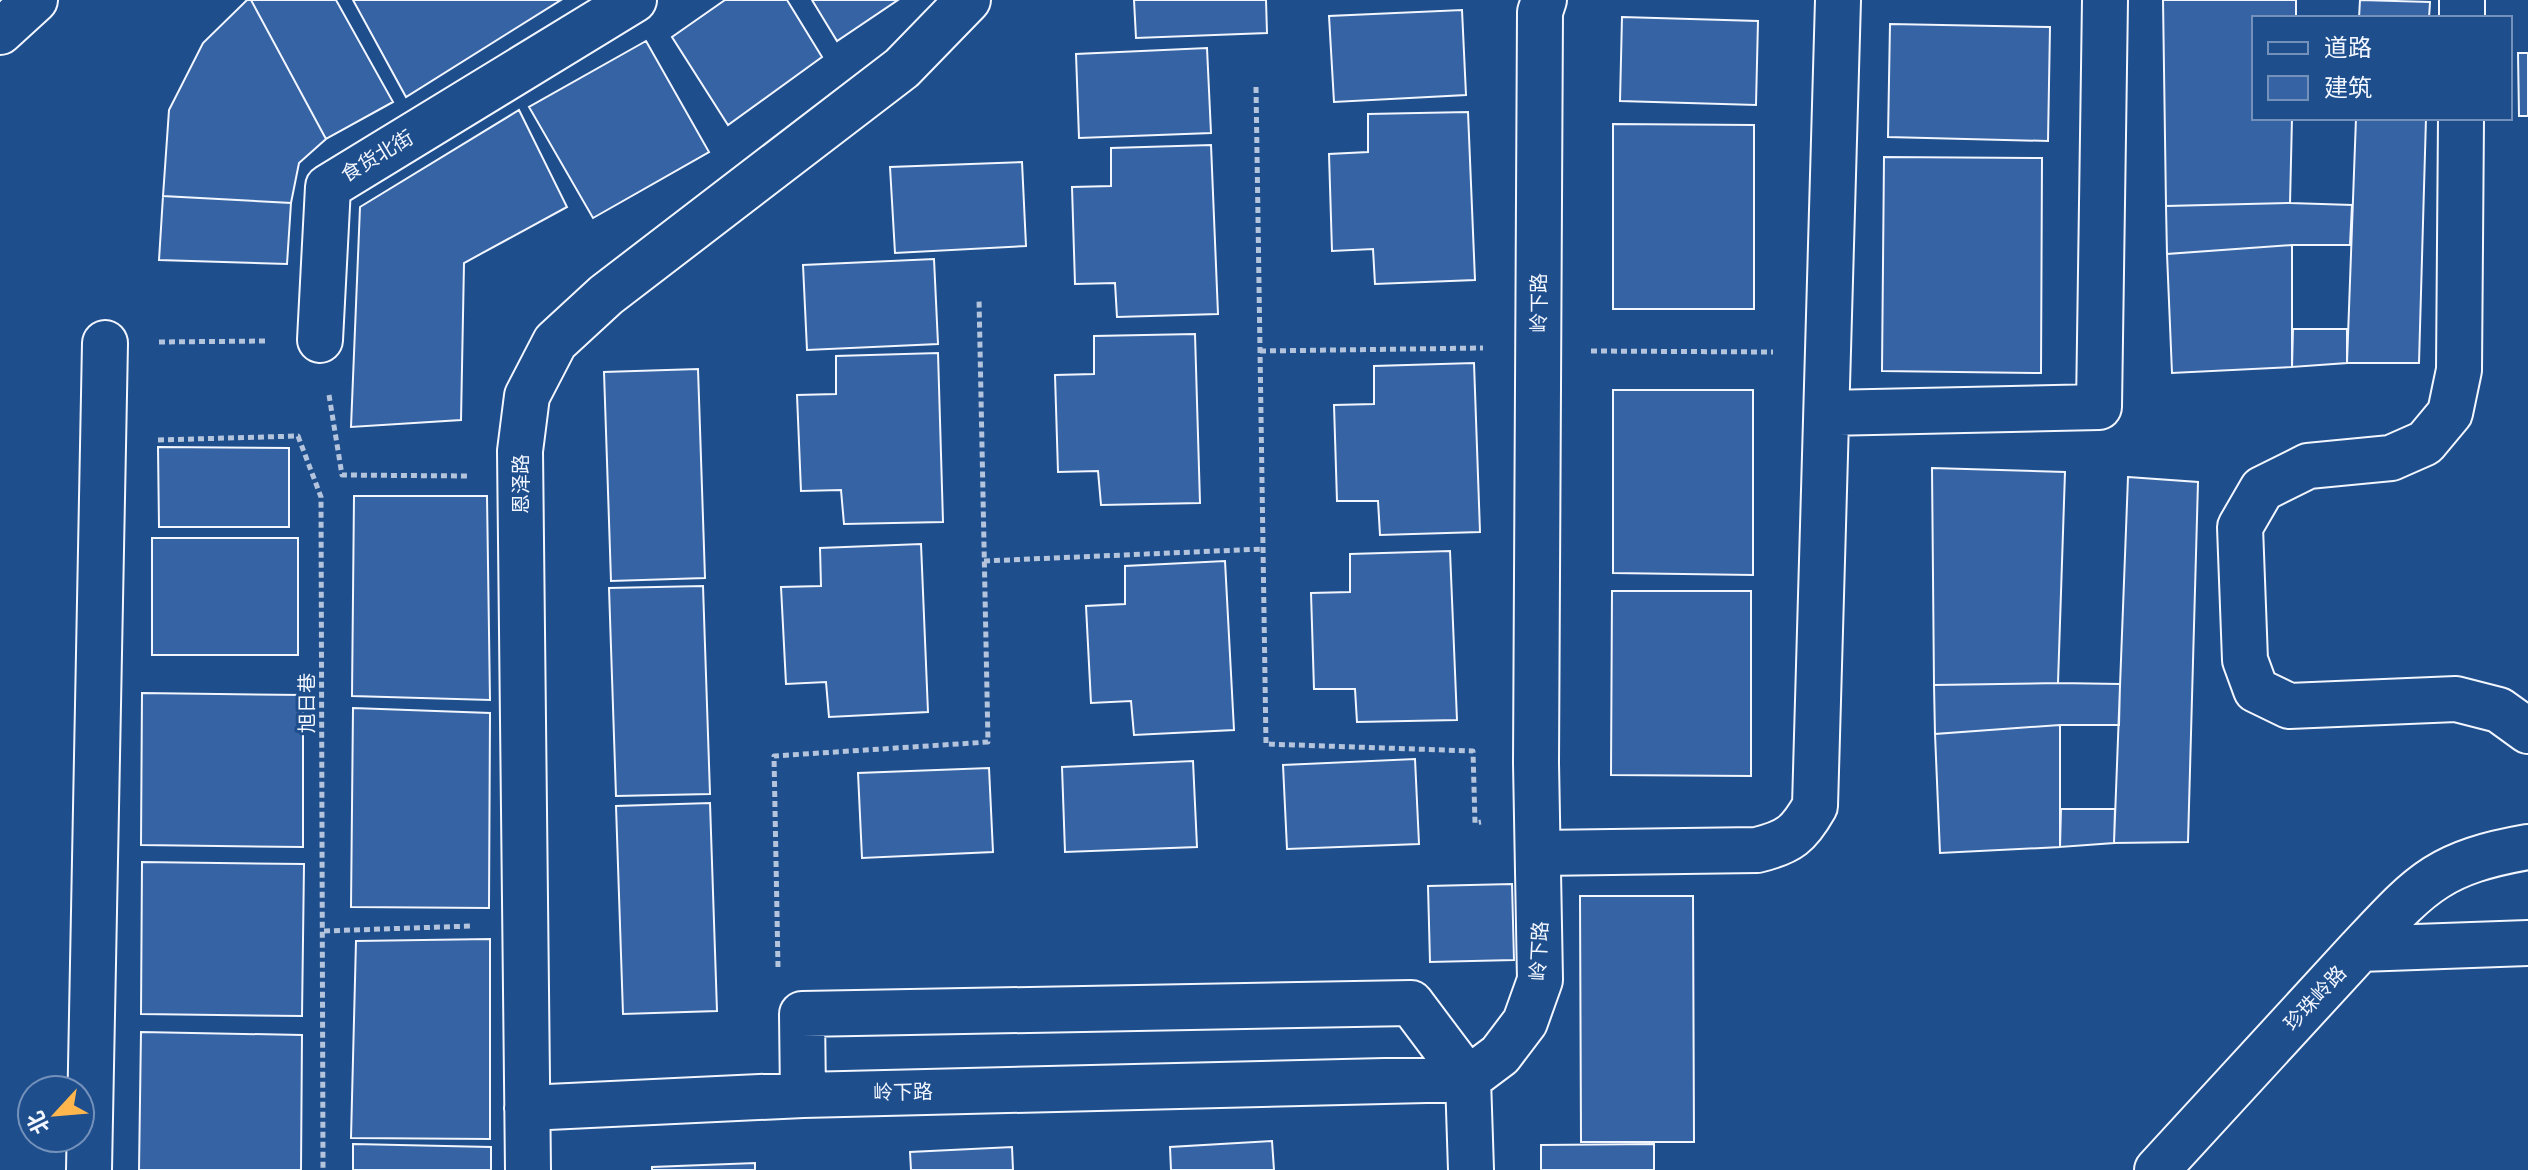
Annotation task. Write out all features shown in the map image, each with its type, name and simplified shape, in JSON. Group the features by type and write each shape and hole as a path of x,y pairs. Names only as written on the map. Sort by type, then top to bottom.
{"street":[{"path":"0,32 35,0"},
{"name":"食货北街","path":"320,340 328,187 634,0"},
{"name":"恩泽路","path":"528,1170 520,476 527,396 555,342 606,295 902,68 968,0"},
{"name":"岭下路","path":"527,1108 803,1095 1468,1079 1500,1055 1525,1022 1540,980 1540,12 1544,0"},
{"path":"1538,837 1757,850 1779,845 1801,830 1815,806 1838,0"},
{"path":"1827,413 2099,407 2105,0"},
{"path":"2461,120 2459,370 2450,413 2425,443 2391,458 2308,466 2262,489 2240,527 2245,660 2256,690 2289,706 2456,699 2499,710 2528,731"},
{"path":"89,1170 105,343"},
{"path":"2360,949 2418,888 2453,866 2486,854 2528,847"},
{"name":"珍珠岭路","path":"2157,1170 2360,949 2528,943"},
{"path":"803,1095 802,1014 1411,1003 1468,1079 1471,1170"}],"path":[{"path":"1256,87 1266,744 1473,751 1475,823 1538,837"},
{"path":"802,1014 778,969 774,756 988,742 979,298"},
{"path":"105,343 320,340 342,475 520,476"},
{"path":"1260,351 1489,348"},
{"path":"1578,350 1828,353"},
{"name":"旭日巷","path":"103,442 298,436 321,497 323,1170"},
{"path":"984,561 1263,549"},
{"path":"324,931 525,924"}],"building":[{"path":"247,0 251,0 326,139 299,163 291,203 163,196 169,110 203,43"},
{"path":"251,0 336,0 393,102 326,139"},
{"path":"353,0 561,0 406,97"},
{"path":"725,0 787,0 822,57 728,125 672,37"},
{"path":"812,0 898,0 837,41"},
{"path":"1134,0 1266,0 1267,33 1136,38"},
{"path":"2163,0 2296,0 2296,16 2252,16 2252,120 2292,120 2290,203 2166,206"},
{"path":"2360,0 2430,2 2429,16 2359,16"},
{"path":"1462,10 1466,95 1334,102 1329,16"},
{"path":"1622,17 1758,21 1756,105 1620,101"},
{"path":"1890,24 2050,27 2048,141 1888,137"},
{"path":"646,41 709,152 593,218 529,107"},
{"path":"1207,48 1211,133 1079,138 1076,54"},
{"path":"2518,53 2528,53 2528,116 2519,116"},
{"path":"519,110 567,207 464,263 461,420 351,427 360,207"},
{"path":"1468,112 1475,280 1375,284 1373,249 1332,251 1329,154 1368,152 1368,114"},
{"path":"2356,120 2426,120 2419,363 2347,363"},
{"path":"1613,124 1754,125 1754,309 1613,309"},
{"path":"1211,145 1218,314 1117,317 1115,283 1075,284 1072,187 1111,186 1111,148"},
{"path":"1884,157 2042,158 2041,373 1882,371"},
{"path":"1022,162 1026,246 895,253 890,167"},
{"path":"163,196 291,203 287,264 159,260"},
{"path":"2352,205 2350,245 2292,245 2167,254 2166,206"},
{"path":"2292,245 2292,367 2172,373 2167,254"},
{"path":"934,259 938,344 807,350 803,265"},
{"path":"2293,329 2347,329 2347,363 2292,367"},
{"path":"1195,334 1200,503 1101,505 1098,471 1058,472 1055,375 1094,374 1094,336"},
{"path":"938,353 943,522 844,524 841,490 801,491 797,395 836,394 836,356"},
{"path":"1474,363 1480,532 1380,535 1378,501 1337,501 1334,405 1374,404 1374,366"},
{"path":"698,369 705,578 611,581 604,372"},
{"path":"1613,390 1753,390 1753,575 1613,573"},
{"path":"158,447 289,448 289,527 159,527"},
{"path":"1932,468 2065,472 2058,683 1934,685"},
{"path":"2128,477 2198,482 2188,842 2114,843"},
{"path":"354,496 487,496 490,700 352,696"},
{"path":"152,538 298,538 298,655 152,655"},
{"path":"921,544 928,712 829,717 826,682 786,684 781,587 821,586 820,548"},
{"path":"1450,551 1457,720 1357,722 1355,689 1314,689 1311,593 1350,592 1350,554"},
{"path":"1225,561 1234,730 1134,735 1131,701 1091,703 1086,606 1125,604 1125,566"},
{"path":"703,586 710,794 616,796 609,588"},
{"path":"1612,591 1751,591 1751,776 1611,775"},
{"path":"2120,684 2119,725 2060,725 1935,734 1934,685"},
{"path":"142,693 303,695 303,847 141,845"},
{"path":"353,708 490,713 489,908 351,907"},
{"path":"2060,725 2060,847 1940,853 1935,734"},
{"path":"1415,759 1419,844 1287,849 1283,765"},
{"path":"1193,761 1197,847 1065,852 1062,767"},
{"path":"989,768 993,852 862,858 858,773"},
{"path":"710,803 717,1011 623,1014 616,806"},
{"path":"2061,809 2115,809 2114,843 2060,847"},
{"path":"142,862 304,864 302,1016 141,1014"},
{"path":"1512,884 1514,960 1430,962 1428,886"},
{"path":"1580,896 1693,896 1694,1142 1581,1142"},
{"path":"490,939 490,1139 351,1138 356,941"},
{"path":"141,1032 302,1035 301,1170 139,1170"},
{"path":"1272,1141 1274,1170 1171,1170 1170,1147"},
{"path":"353,1144 491,1147 491,1170 353,1170"},
{"path":"1654,1144 1654,1170 1541,1170 1541,1145"},
{"path":"1012,1147 1013,1170 911,1170 910,1152"},
{"path":"755,1163 755,1170 652,1170 652,1167"}]}
